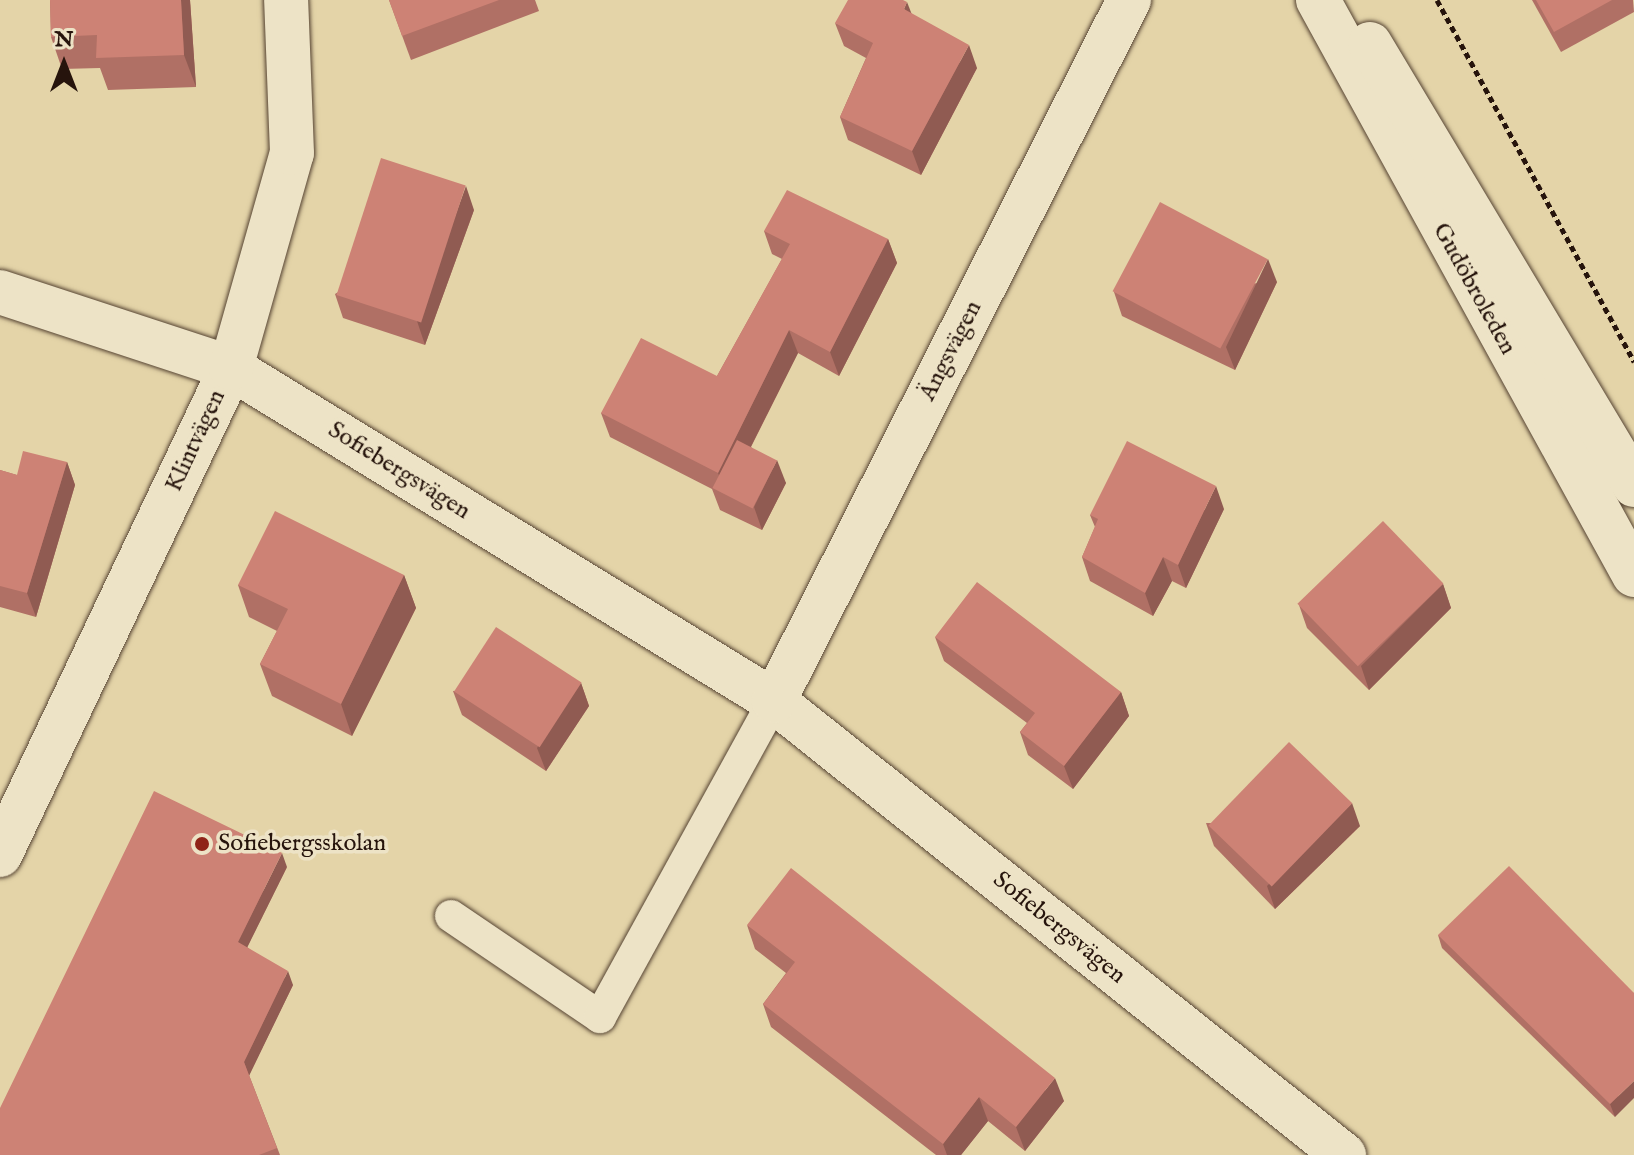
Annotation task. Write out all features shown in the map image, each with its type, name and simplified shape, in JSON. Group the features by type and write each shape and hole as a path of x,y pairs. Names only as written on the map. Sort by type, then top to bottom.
{"street":[{"name":"Klintvägen","path":"0,855 231,368 292,153 286,0"},
{"name":"Ängsvägen","path":"774,701 1129,0"},
{"name":"Gudöbroleden","path":"1318,0 1634,575"},
{"name":"Gudöbroleden","path":"1342,0 1441,156 1634,485"},
{"name":"Sofiebergsvägen","path":"0,292 231,368 774,701 1344,1155"}],"lane":[{"path":"451,916 600,1017 774,701"}],"path":[{"path":"1437,0 1634,362"}],"building":[{"path":"50,0 181,0 184,55 96,58 97,35 51,37"},
{"path":"389,0 499,0 402,36"},
{"path":"848,0 903,0 907,2 904,9 969,45 912,151 840,117 873,43 835,23"},
{"path":"1536,0 1612,0 1554,32"},
{"path":"381,158 466,186 421,322 337,295"},
{"path":"787,190 888,239 830,352 789,330 718,473 601,413 641,338 717,376 790,244 764,231"},
{"path":"1160,202 1268,259 1220,348 1113,291"},
{"path":"737,440 777,460 753,509 712,488"},
{"path":"1127,441 1216,486 1178,565 1163,557 1145,593 1082,557 1098,519 1090,515"},
{"path":"23,451 67,462 27,593 0,586 0,470 17,475"},
{"path":"275,511 404,575 341,704 260,664 288,609 238,585"},
{"path":"1383,521 1443,584 1358,666 1297,604"},
{"path":"977,582 1121,692 1064,766 1020,732 1035,713 935,637"},
{"path":"496,627 582,683 540,747 454,692"},
{"path":"1289,742 1352,803 1272,887 1208,825"},
{"path":"154,791 282,853 238,942 288,971 244,1062 277,1148 259,1155 0,1155 0,1108"},
{"path":"1509,866 1634,993 1634,1081 1610,1104 1438,935"},
{"path":"791,868 1055,1078 1016,1127 979,1097 943,1144 763,1004 795,962 747,925"}],"place":[{"name":"Sofiebergsskolan","path":"202,844"}]}
